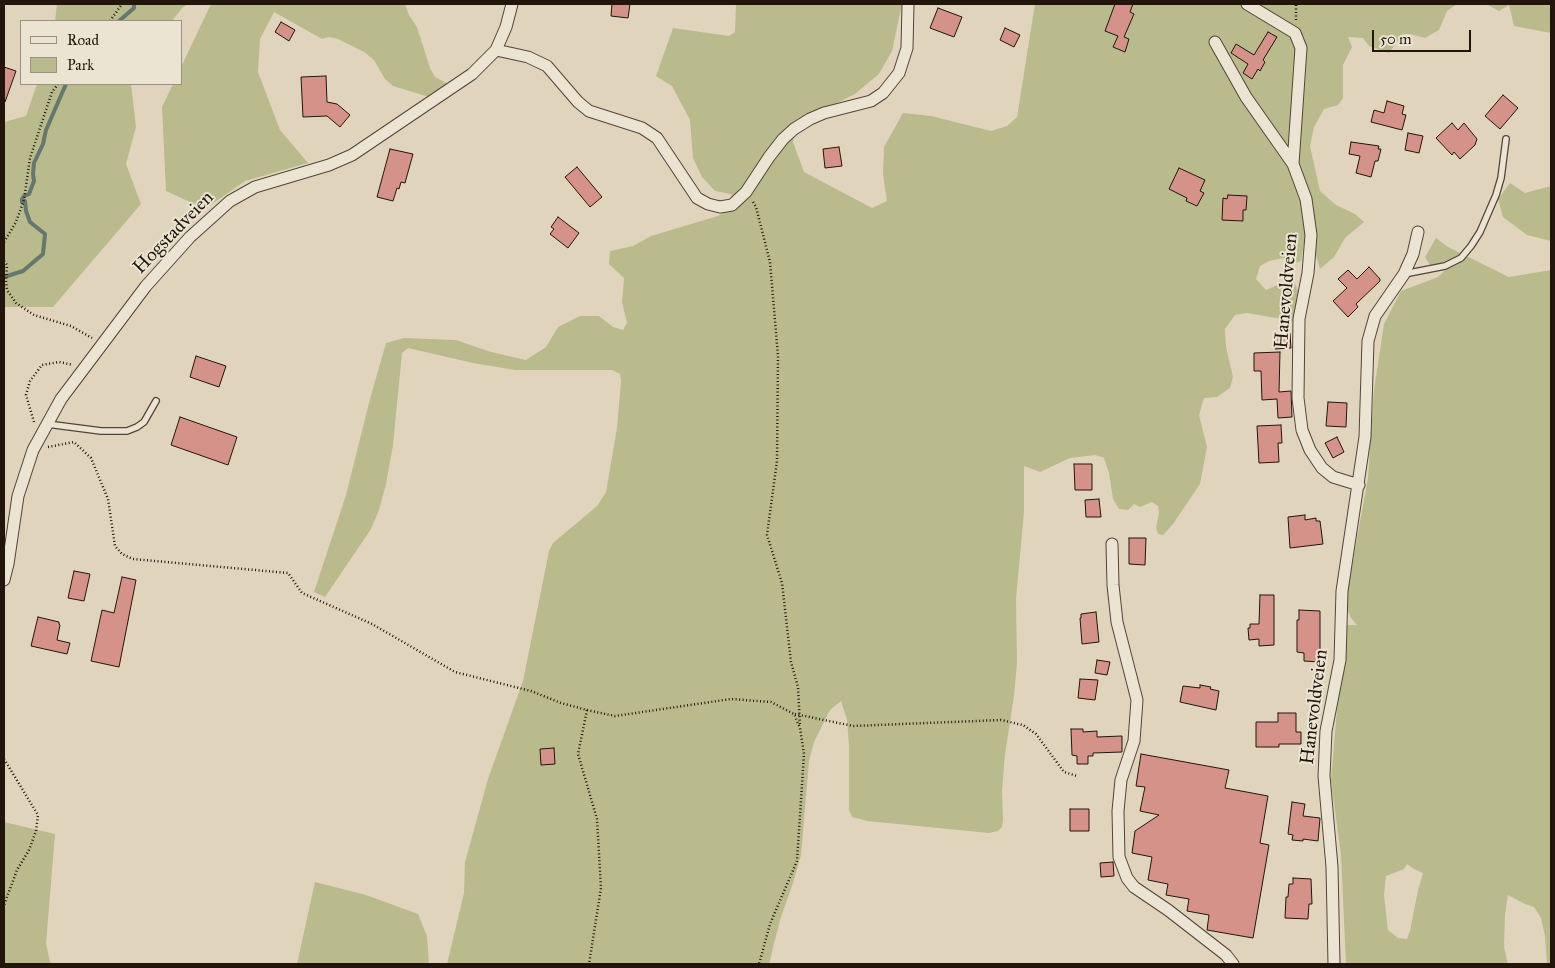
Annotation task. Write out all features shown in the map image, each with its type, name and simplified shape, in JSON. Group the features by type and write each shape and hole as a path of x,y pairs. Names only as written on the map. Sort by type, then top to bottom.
{"street":[{"name":"Hogstadveien","path":"4,580 18,496 32,450 61,398 146,286 190,237 230,201 255,187 329,165 352,155 472,74 496,50 506,28 512,4"},
{"path":"496,50 528,57 547,66 578,102 589,111 642,128 657,138 697,198 708,204 720,207 732,205 746,192 769,157 783,139 794,129 824,113 871,101 883,93 899,73 907,48 908,4"},
{"name":"Hanevoldveien","path":"1247,4 1295,33 1302,48 1292,164"},
{"name":"Hanevoldveien","path":"1215,42 1246,97 1292,164 1306,199 1311,235 1308,273 1299,319 1298,398 1302,430 1310,450 1322,468 1333,477 1358,485"},
{"name":"Hanevoldveien","path":"1334,964 1332,867 1324,776 1326,731 1340,660 1342,592 1365,437 1368,341 1375,316 1404,274 1413,254 1418,232"},
{"path":"1112,544 1116,622 1137,700 1134,741 1121,780 1118,811 1119,857 1127,878 1134,887 1168,910 1226,955 1233,964"}],"lane":[{"path":"1404,274 1445,266 1461,258 1471,246 1480,232 1496,195 1506,139"},
{"path":"47,424 101,431 127,431 144,422 156,401"}],"path":[{"path":"111,20 122,4"},
{"path":"4,242 16,222 22,205 30,158 52,92 57,85"},
{"path":"746,192 756,207 770,262 778,356 777,461 767,535 782,584 791,662 798,687 801,715 800,728 804,754 797,861 770,924 758,964"},
{"path":"4,261 7,265 7,290 16,303 34,315 71,326 102,344"},
{"path":"40,438 26,395 30,381 42,365 59,362 84,368"},
{"path":"32,450 74,442 91,458 108,499 116,546 122,554 133,559 288,573 302,593 372,624 456,672 531,691 561,703 615,716 731,699 771,702 794,714 854,726 1001,720 1023,725 1036,734 1064,772 1077,776"},
{"path":"587,710 578,754 597,819 601,888 589,964"},
{"path":"794,714 800,728"},
{"path":"4,759 38,815 36,831 29,850 17,870 4,905"}],"green space":[{"path":"57,4 188,4 182,8 173,20 55,20"},
{"path":"211,4 405,4 409,15 417,27 430,68 435,77 448,84 429,97 393,86 385,79 374,60 364,52 338,39 329,37 322,39 274,12 260,39 258,72 280,130 308,163 245,181 205,209 166,191 162,107 173,85 182,85 182,65"},
{"path":"736,4 902,4 892,51 879,74 855,94 795,124 793,142 804,172 872,208 887,201 883,175 884,147 903,113 931,116 991,131 1007,126 1017,117 1035,4 1457,4 1447,11 1439,30 1425,38 1403,34 1389,53 1369,46 1363,38 1348,37 1352,47 1343,65 1343,98 1338,105 1324,109 1314,127 1310,146 1320,191 1336,205 1355,214 1364,222 1345,238 1334,257 1320,269 1315,251 1310,242 1304,243 1301,261 1289,265 1283,258 1269,261 1260,266 1256,279 1266,290 1284,282 1294,281 1298,291 1293,321 1288,324 1282,319 1247,313 1235,315 1225,329 1226,347 1233,377 1230,388 1217,397 1204,398 1199,415 1207,447 1200,484 1173,524 1163,535 1158,534 1156,528 1159,513 1158,506 1152,502 1140,507 1134,504 1128,510 1119,509 1113,499 1109,473 1104,458 1095,455 1070,458 1040,472 1024,466 1024,512 1016,599 1017,663 1005,754 1002,791 1003,820 1002,827 998,831 989,833 867,821 852,817 849,810 847,720 841,701 830,710 814,742 809,761 801,855 780,920 769,964 447,964 464,893 465,862 488,779 523,681 549,551 553,543 597,506 606,492 617,428 621,381 620,374 612,370 515,370 473,363 408,348 402,353 393,445 379,510 371,529 325,597 314,592 346,495 386,343 404,338 456,340 491,352 526,360 546,347 558,327 580,316 599,316 613,327 623,330 627,323 622,302 624,278 609,264 610,251 633,246 651,236 718,216 735,204 731,194 715,191 702,177 693,158 690,120 672,86 656,76 673,28 729,36 735,32"},
{"path":"1486,4 1551,4 1551,33 1514,26 1509,5 1499,11"},
{"path":"37,85 131,85 136,127 126,164 141,204 53,307 4,307 4,122 26,116"},
{"path":"1510,183 1525,193 1551,186 1551,241 1527,235 1503,217 1498,199"},
{"path":"1436,238 1448,247 1509,277 1551,270 1551,964 1547,964 1545,936 1541,918 1534,907 1508,895 1505,914 1504,947 1508,964 1346,964 1341,855 1331,781 1338,697 1347,625 1357,625 1351,618 1345,604 1368,478 1374,390 1384,324 1401,291 1438,277 1450,266 1443,262 1431,267 1425,257","holes":["1407,864 1423,873 1410,931 1407,939 1398,938 1388,930 1384,895 1386,876 1404,869"]},
{"path":"4,822 55,834 46,944 50,962 53,964 4,964"},
{"path":"315,882 366,895 418,914 427,936 429,964 297,964"}],"building":[{"path":"612,4 630,4 628,18 611,16"},
{"path":"1115,4 1133,4 1130,12 1134,14 1124,37 1129,39 1125,52 1113,47 1118,36 1105,31"},
{"path":"938,8 962,17 954,37 930,28"},
{"path":"281,22 295,30 289,41 275,32"},
{"path":"1005,28 1020,35 1014,47 1000,40"},
{"path":"1268,32 1277,37 1263,60 1265,62 1260,71 1258,69 1252,79 1243,73 1248,64 1231,53 1236,44 1254,55"},
{"path":"4,67 16,71 5,102 4,102"},
{"path":"326,76 327,102 337,104 350,115 340,127 327,116 303,117 301,77"},
{"path":"1503,95 1518,108 1500,129 1485,116"},
{"path":"1387,101 1404,106 1402,114 1406,115 1402,130 1371,122 1374,110 1384,113"},
{"path":"1452,123 1458,130 1464,123 1477,139 1475,145 1460,159 1454,152 1452,155 1436,138"},
{"path":"1408,133 1423,136 1419,153 1405,150"},
{"path":"1351,142 1379,146 1378,149 1381,149 1378,161 1375,161 1371,177 1356,173 1360,156 1349,154"},
{"path":"839,147 842,166 825,168 823,149"},
{"path":"390,149 413,154 405,183 401,182 399,189 397,188 393,201 377,197"},
{"path":"577,167 602,197 590,207 565,177"},
{"path":"1179,168 1205,180 1200,191 1204,193 1197,206 1186,201 1187,198 1169,189"},
{"path":"1228,195 1247,196 1246,210 1243,210 1243,221 1222,220 1223,198 1227,199"},
{"path":"558,217 579,233 568,248 550,234 554,229 551,227"},
{"path":"1369,267 1380,281 1356,304 1358,307 1348,317 1333,301 1347,288 1338,279 1348,270 1357,279"},
{"path":"1290,334 1291,348 1275,349 1275,335"},
{"path":"1280,352 1279,392 1291,391 1292,417 1278,418 1277,399 1262,400 1261,371 1254,371 1254,353"},
{"path":"196,356 226,366 219,387 190,377"},
{"path":"1328,402 1347,403 1346,427 1326,426"},
{"path":"180,417 237,437 228,465 171,445"},
{"path":"1281,425 1282,443 1278,443 1279,462 1259,463 1257,426"},
{"path":"1337,437 1344,452 1333,458 1325,443"},
{"path":"1074,464 1092,464 1092,490 1075,490"},
{"path":"1099,499 1101,517 1086,517 1085,500"},
{"path":"1305,515 1305,520 1316,518 1316,521 1320,521 1323,544 1290,548 1288,517"},
{"path":"1129,538 1146,538 1145,565 1129,564"},
{"path":"74,571 90,574 84,601 68,598"},
{"path":"122,577 136,580 119,667 91,661 102,610 114,613"},
{"path":"1260,595 1274,595 1274,645 1259,646 1259,639 1249,640 1248,628 1250,628 1250,624 1259,624"},
{"path":"1299,610 1320,611 1320,662 1304,661 1304,653 1297,652 1297,620 1299,620"},
{"path":"1096,612 1099,642 1082,644 1081,614"},
{"path":"38,617 59,622 57,640 70,643 67,654 31,646"},
{"path":"1097,660 1110,662 1107,675 1095,673"},
{"path":"1080,679 1098,680 1095,700 1078,698"},
{"path":"1200,685 1219,691 1216,710 1180,702 1183,686 1200,688"},
{"path":"1278,713 1296,713 1296,732 1301,732 1301,744 1279,744 1279,747 1256,747 1256,722 1278,722"},
{"path":"1071,729 1083,729 1083,732 1097,731 1097,737 1122,736 1122,752 1093,753 1093,756 1088,756 1088,764 1077,764 1077,756 1072,755"},
{"path":"554,748 555,764 541,765 540,749"},
{"path":"1141,754 1229,770 1225,788 1268,796 1260,843 1269,845 1253,938 1207,930 1209,915 1187,911 1189,899 1166,895 1168,884 1148,880 1152,857 1132,853 1135,831 1159,815 1140,811 1145,787 1136,786"},
{"path":"1292,802 1305,804 1303,816 1320,818 1318,841 1292,840 1293,835 1288,834"},
{"path":"1070,809 1089,809 1089,831 1070,831"},
{"path":"1113,862 1114,876 1101,877 1100,863"},
{"path":"1293,878 1311,879 1312,904 1309,904 1308,919 1285,918 1286,897 1288,897 1289,884 1293,884"}],"waterway":[{"path":"120,20 134,8 134,4"},
{"path":"4,277 23,271 43,254 45,234 30,222 25,201 22,202 22,199 29,194 34,181 34,163 66,85"}]}
